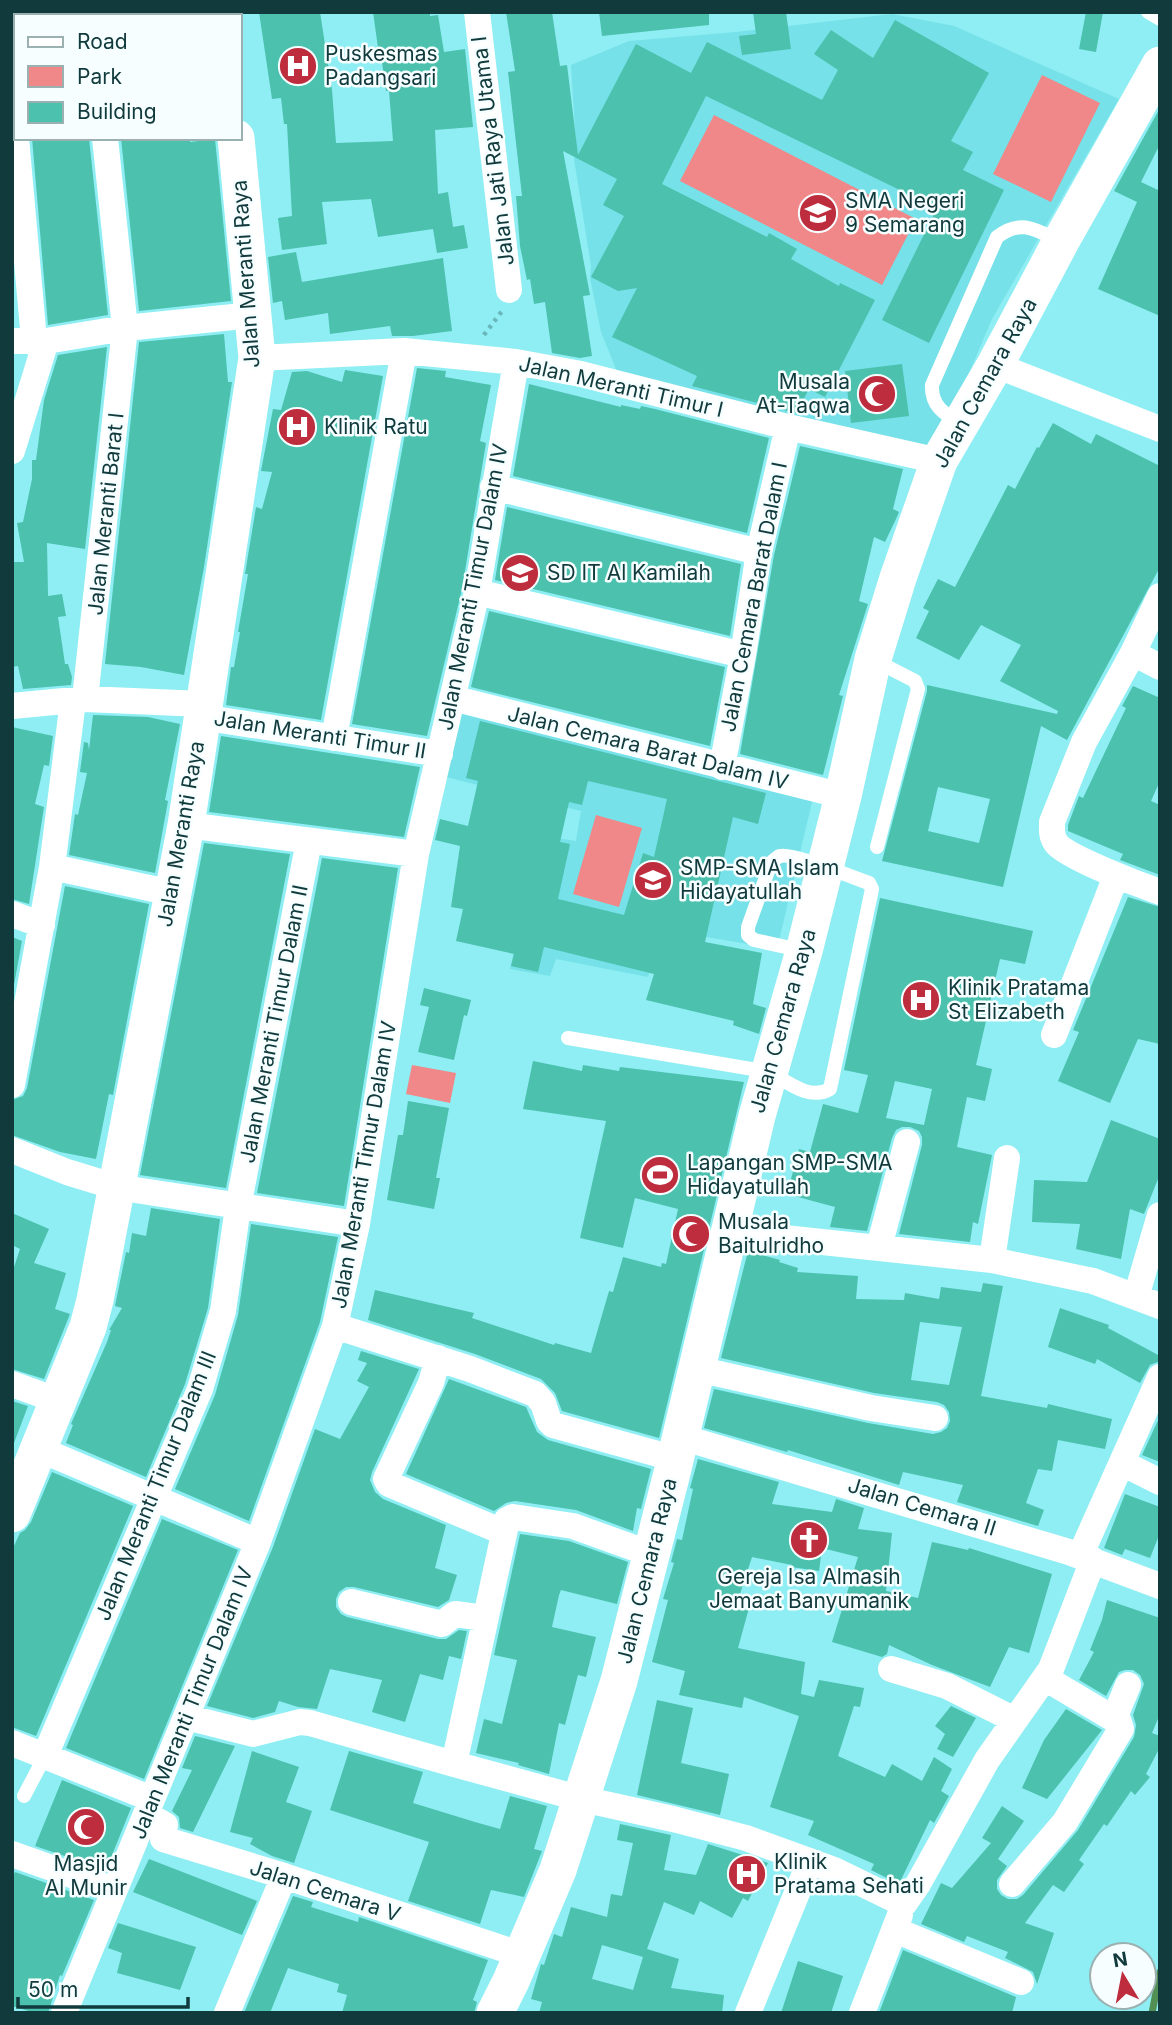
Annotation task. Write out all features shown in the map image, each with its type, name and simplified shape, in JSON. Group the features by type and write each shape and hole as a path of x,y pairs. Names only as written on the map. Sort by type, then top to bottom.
{"main road":[{"name":"Jalan Cemara Raya","path":"495,2013 558,1870 619,1681 678,1448 728,1232 843,796 873,659 939,461 995,365 1160,65"},
{"name":"Jalan Meranti Raya","path":"12,1514 88,1327 95,1300 186,825 257,358 236,140"}],"street":[{"name":"Jalan Jati Raya Utama I","path":"477,12 509,290"},
{"path":"12,100 14,118"},
{"path":"12,451 29,341 16,140"},
{"name":"Jalan Meranti Barat I","path":"12,1085 17,1034 42,925 79,700 125,328 105,140"},
{"path":"29,341 125,328 253,316"},
{"path":"334,738 404,352"},
{"name":"Jalan Meranti Timur I","path":"257,358 404,352 516,362 581,374 788,427 939,461"},
{"name":"Jalan Meranti Timur Dalam IV","path":"64,2013 258,1542 335,1326 357,1224 416,855 477,592 516,362"},
{"path":"995,365 1160,429"},
{"name":"Jalan Cemara Barat Dalam I","path":"722,767 759,552 788,427"},
{"path":"493,487 759,552"},
{"path":"477,592 743,655"},
{"path":"1160,596 1133,653 1084,742 1052,822 1051,836 1057,846 1116,876 1160,892"},
{"path":"1133,653 1160,667"},
{"name":"Jalan Cemara Barat Dalam IV","path":"452,698 843,796"},
{"name":"Jalan Meranti Timur II","path":"12,705 79,700 202,710 334,738 440,754"},
{"path":"186,825 416,855"},
{"name":"Jalan Meranti Timur Dalam II","path":"238,1207 309,841"},
{"path":"52,867 173,893"},
{"path":"1054,1035 1116,876"},
{"path":"12,914 42,925"},
{"path":"879,1247 907,1142"},
{"path":"12,1150 116,1187 357,1224"},
{"path":"992,1260 1007,1158"},
{"name":"Jalan Meranti Timur Dalam III","path":"45,1756 200,1389 223,1311 238,1207"},
{"path":"728,1232 992,1260 1094,1281 1148,1301 1160,1215"},
{"name":"Jalan Cemara II","path":"335,1326 438,1358 535,1394 543,1402 553,1425 825,1478 1087,1558 1160,1586"},
{"path":"438,1358 430,1383 386,1479 389,1484 503,1531"},
{"path":"697,1369 871,1408 935,1418"},
{"path":"862,2013 904,1904 918,1884 987,1760 1051,1669 1087,1558 1122,1463 1160,1377"},
{"path":"12,1384 59,1401"},
{"path":"39,1449 258,1542"},
{"path":"1122,1463 1160,1482"},
{"path":"454,1764 507,1520 513,1517 573,1526 651,1554"},
{"path":"351,1602 442,1624 455,1615 485,1618"},
{"path":"891,1669 947,1686 1015,1720"},
{"path":"1012,1884 1065,1822 1121,1729 1114,1719 1045,1678"},
{"path":"1114,1719 1128,1685"},
{"path":"186,1717 253,1734 310,1723 582,1799 746,1838 834,1870 904,1904"},
{"path":"12,1742 149,1806"},
{"name":"Jalan Cemara V","path":"149,1806 165,1825 163,1839 522,1955"},
{"path":"12,1854 114,1890"},
{"path":"748,2013 810,1861"},
{"path":"227,2013 284,1876"},
{"path":"895,1930 1021,1982"}],"lane":[{"path":"1148,12 1160,19"},
{"path":"960,425 935,404 932,385 997,237 1018,226 1061,242"},
{"path":"873,659 915,681 918,689 877,847"},
{"path":"568,1038 770,1072 813,1093 823,1093 830,1089 872,889 869,883 825,867 788,855 778,856 771,863 748,928 748,935 754,940 804,951"},
{"path":"24,1796 45,1756"}],"path":[{"path":"465,357 505,308 509,290"}],"shaded area":[{"name":"SMA Negeri 9 Semarang","path":"892,14 954,26 1119,99 992,319 934,456 618,374 601,332 590,278 591,266 574,159 576,144 571,65 629,41"},
{"name":"SMP-SMA Islam Hidayatullah","path":"462,705 814,794 777,949 659,929 648,977 556,959 550,976 510,969 520,924 523,833 576,841 581,811 446,777"}],"green space":[{"path":"1042,75 1100,103 1051,202 993,174"},
{"path":"714,115 916,219 882,285 680,181"},
{"path":"596,815 642,828 619,907 573,894"},
{"path":"412,1065 456,1073 450,1103 406,1094"}],"building":[{"path":"259,12 320,12 332,90 336,143 393,141 389,91 386,91 373,12 430,12 430,16 438,15 444,52 465,49 473,127 435,130 438,194 448,192 453,227 464,225 468,248 437,253 433,229 378,237 371,199 322,202 327,244 282,250 278,218 292,216 287,124 284,124 281,98 272,99"},
{"path":"506,12 552,12 560,66 567,65 578,155 636,44 691,73 707,42 822,100 838,70 814,54 831,30 873,58 895,20 989,73 951,141 973,152 963,170 1004,190 929,343 882,320 937,208 706,96 662,184 767,237 769,233 797,249 791,259 839,286 840,283 875,300 825,397 809,389 796,413 692,386 697,376 612,337 637,288 618,291 591,277 624,216 603,205 617,179 563,151 590,295 583,296 592,356 580,358 552,353 545,302 534,304 520,246 516,196 522,196 508,72 515,71"},
{"path":"599,12 709,12 709,25 602,36"},
{"path":"753,12 786,12 791,49 742,55 739,36 756,34"},
{"path":"1086,12 1103,12 1096,52 1079,49"},
{"path":"1160,108 1160,144 1141,182 1160,191 1160,316 1098,289 1137,202 1114,191"},
{"path":"32,140 89,140 108,315 48,325"},
{"path":"121,140 215,140 231,301 139,311"},
{"path":"296,252 302,282 443,258 452,331 392,336 390,326 330,334 328,313 285,320 282,301 273,303 268,257"},
{"path":"224,334 228,382 232,382 204,567 184,675 105,664 139,342"},
{"path":"107,347 85,549 47,543 48,596 62,594 66,616 58,617 65,664 68,664 72,677 71,685 23,689 18,666 12,667 12,562 24,562 17,523 23,522 32,479 32,460 36,460 44,400 58,355"},
{"name":"Musala At-Taqwa","path":"902,364 909,416 851,423 845,371"},
{"path":"417,368 446,371 445,377 491,385 480,441 486,443 462,589 427,736 352,724"},
{"path":"345,370 383,376 321,720 226,705 231,667 234,667 240,632 248,574 245,574 256,507 262,509 272,472 261,471 273,409 281,410 292,372 307,371 342,382"},
{"path":"529,384 621,407 640,409 641,406 655,409 769,438 747,533 513,476"},
{"path":"1053,423 1091,444 1096,434 1160,466 1160,567 1067,740 1041,726 1003,887 882,861 927,685 1057,714 1058,711 1000,681 1021,645 981,625 959,660 916,638 929,611 923,608 938,579 955,587 1008,485 1015,489 1037,447 1039,448","holes":["938,787 990,799 979,843 928,831"]},
{"path":"800,446 903,469 893,509 899,512 885,542 874,537 859,601 868,604 839,695 843,696 823,775 740,754 774,555"},
{"path":"507,507 741,564 730,636 495,580"},
{"path":"489,611 725,667 710,746 471,687"},
{"path":"1133,686 1160,698 1160,781 1151,801 1160,805 1160,875 1120,860 1123,854 1068,831 1079,796 1083,798 1126,708 1122,706"},
{"path":"93,715 148,717 180,724 165,800 168,801 155,873 69,855 75,814 78,815 87,773 80,772 84,742 88,743 89,750"},
{"path":"480,721 766,793 758,824 733,817 705,942 762,953 753,1004 766,1008 759,1034 733,1025 734,1021 646,1000 654,974 544,947 538,972 511,966 514,954 456,941 463,909 451,907 460,846 435,840 440,819 468,826 478,781 466,778","holes":["588,781 667,799 654,857 643,853 624,915 558,899 570,844 560,842 569,802 582,805"]},
{"path":"12,727 53,736 49,766 44,765 35,804 44,807 29,904 12,899"},
{"path":"221,736 420,767 404,837 209,812"},
{"path":"204,843 290,854 226,1188 140,1175"},
{"path":"322,858 398,868 344,1206 257,1193"},
{"path":"65,886 149,904 113,1095 109,1094 96,1159 60,1152 12,1135 12,1100 23,1096 27,1088"},
{"path":"1128,897 1160,907 1160,1044 1138,1039 1110,1103 1058,1081 1079,1032 1073,1030"},
{"path":"880,898 1033,931 1025,964 1000,959 976,1065 992,1069 985,1101 967,1097 957,1147 992,1155 978,1224 973,1222 970,1242 899,1234 922,1145 919,1131 910,1127 896,1130 892,1138 867,1231 830,1227 835,1207 787,1194 799,1149 810,1152 823,1104 858,1113 868,1075 844,1070","holes":["895,1081 932,1089 924,1125 886,1118"]},
{"path":"12,937 22,941 12,996"},
{"path":"424,988 471,1000 467,1016 464,1015 454,1060 418,1052 429,1007 420,1005"},
{"path":"533,1061 582,1071 583,1065 619,1071 620,1067 744,1082 659,1438 562,1411 555,1393 541,1379 475,1354 368,1320 375,1290 474,1313 472,1318 554,1345 555,1343 591,1353 609,1291 613,1292 623,1257 661,1267 662,1263 666,1264 678,1209 635,1198 623,1248 580,1238 606,1121 523,1109"},
{"path":"408,1101 449,1108 436,1178 440,1178 434,1209 387,1200 398,1135 403,1135"},
{"path":"1111,1120 1160,1139 1160,1174 1144,1214 1130,1209 1121,1259 1076,1249 1080,1224 1032,1222 1034,1180 1087,1182"},
{"path":"151,1208 220,1219 208,1308 185,1384 146,1477 66,1443 73,1425 71,1424 107,1342 109,1330 122,1308 115,1306 132,1233 146,1236"},
{"path":"12,1213 49,1229 34,1263 66,1273 55,1309 70,1314 44,1379 12,1369 12,1273 20,1249 12,1245"},
{"path":"251,1224 338,1237 320,1322 249,1521 175,1489 215,1395 238,1315"},
{"path":"748,1251 780,1260 779,1262 798,1268 797,1272 858,1276 856,1299 904,1300 905,1293 939,1299 941,1287 981,1292 983,1283 1003,1286 981,1396 1047,1408 1048,1404 1112,1419 1105,1449 1058,1440 1052,1471 1038,1469 1026,1503 1044,1510 1038,1526 957,1502 963,1485 903,1472 899,1485 788,1450 787,1452 704,1428 714,1389 868,1423 933,1434 947,1428 950,1421 949,1412 944,1405 937,1402 874,1393 721,1358","holes":["920,1322 962,1327 949,1385 911,1380"]},
{"path":"1060,1308 1109,1325 1108,1328 1160,1356 1160,1361 1150,1365 1140,1383 1097,1359 1095,1364 1048,1347"},
{"path":"361,1351 419,1369 370,1480 375,1492 383,1499 446,1525 435,1568 457,1575 449,1600 438,1607 346,1587 339,1592 336,1607 347,1617 438,1639 446,1639 459,1630 467,1631 461,1659 449,1656 443,1680 420,1674 405,1722 372,1712 382,1680 330,1669 317,1709 279,1701 275,1712 253,1718 207,1706 273,1547 315,1429 340,1439 369,1387 357,1381 367,1363 358,1360"},
{"path":"449,1379 526,1407 537,1432 548,1440 651,1469 641,1509 637,1508 633,1531 576,1510 515,1501 494,1511 406,1474"},
{"path":"12,1401 28,1406 14,1443 12,1443"},
{"path":"1160,1416 1160,1462 1142,1455"},
{"path":"698,1459 779,1482 772,1504 832,1512 836,1499 864,1508 858,1529 892,1533 886,1591 918,1598 932,1542 968,1550 969,1548 1052,1574 1029,1653 1009,1647 990,1687 889,1645 887,1654 882,1657 832,1642 858,1557 822,1548 819,1571 752,1557 740,1594 752,1597 738,1648 805,1662 801,1694 814,1697 819,1680 864,1688 860,1707 854,1706 838,1756 885,1777 892,1764 922,1781 934,1757 952,1769 941,1791 949,1796 934,1823 930,1820 899,1884 871,1870 874,1864 808,1835 814,1821 770,1807 799,1716 744,1697 742,1708 679,1695 685,1671 652,1662 668,1600 663,1599 674,1563 671,1562 677,1539 682,1540 693,1489 690,1488"},
{"path":"52,1472 133,1506 36,1736 12,1727 12,1550 20,1533 31,1522"},
{"path":"1125,1494 1160,1507 1160,1533 1150,1558 1125,1549 1122,1555 1104,1548"},
{"path":"162,1519 238,1550 144,1779 66,1748"},
{"path":"520,1534 569,1541 628,1562 617,1604 561,1590 559,1595 552,1627 596,1637 586,1677 578,1675 565,1725 559,1723 549,1774 518,1765 519,1763 476,1753 484,1719 502,1724 517,1660 494,1655"},
{"path":"1107,1600 1160,1618 1160,1714 1152,1733 1160,1736 1160,1747 1146,1774 1150,1777 1135,1795 1131,1791 1107,1826 1104,1824 1079,1860 1084,1864 1064,1892 1053,1885 1025,1923 1054,1933 1037,1984 1033,1972 1005,1958 1008,1952 967,1936 964,1942 921,1924 941,1883 952,1888 991,1843 982,1838 1002,1806 1024,1821 998,1859 1007,1866 997,1880 997,1889 1008,1899 1017,1899 1023,1895 1078,1830 1134,1737 1136,1725 1133,1715 1144,1684 1140,1675 1133,1670 1119,1672 1106,1696 1079,1680 1094,1652 1090,1650"},
{"path":"657,1700 693,1708 681,1763 729,1774 720,1815 637,1795"},
{"path":"951,1706 976,1718 953,1757 937,1749 945,1734 935,1726"},
{"path":"1066,1709 1102,1730 1047,1799 1022,1788 1044,1740"},
{"path":"195,1736 235,1746 193,1832 180,1828 179,1817 172,1811 192,1770 182,1768"},
{"path":"252,1751 299,1767 286,1802 312,1811 294,1863 272,1856 250,1844 253,1838 230,1832"},
{"path":"349,1751 423,1772 413,1803 500,1829 510,1796 547,1806 534,1849 542,1851 524,1897 491,1890 480,1924 408,1901 429,1842 330,1810"},
{"name":"Masjid Al Munir","path":"62,1780 131,1808 106,1870 35,1846"},
{"path":"620,1824 671,1835 664,1870 696,1875 708,1844 768,1863 748,1901 743,1898 732,1918 700,1901 694,1915 664,1902 647,1949 679,1959 671,1988 724,1995 722,2013 539,2013 542,2002 531,1999 541,1964 544,1965 554,1934 562,1937 571,1907 607,1917 611,1894 622,1896 633,1843 617,1840","holes":["602,1945 643,1957 633,1990 592,1979"]},
{"path":"149,1859 257,1901 242,1935 133,1892"},
{"path":"15,1872 94,1900 62,1976 60,1975 48,2013 35,2013 12,2006 12,1878"},
{"path":"293,1896 313,1902 311,1907 358,1922 359,1917 488,1960 473,2000 477,2002 474,2013 342,2013 347,1995 337,1992 339,1984 288,1968 270,2013 244,2013"},
{"path":"118,1923 196,1947 180,1990 117,1973 122,1953 108,1948"},
{"path":"903,1950 1016,1997 1012,2013 879,2013"},
{"path":"798,1961 843,1976 831,2013 781,2013"}],"waterway":[{"path":"1152,2013 1160,1972"}],"place":[{"name":"Puskesmas Padangsari","path":"298,66"},
{"name":"SMA Negeri 9 Semarang","path":"818,213"},
{"name":"Musala At-Taqwa","path":"877,394"},
{"name":"Klinik Ratu","path":"297,427"},
{"name":"SD IT Al Kamilah","path":"520,573"},
{"name":"SMP-SMA Islam Hidayatullah","path":"653,880"},
{"name":"Klinik Pratama St Elizabeth","path":"921,1000"},
{"name":"Lapangan SMP-SMA Hidayatullah","path":"660,1175"},
{"name":"Musala Baitulridho","path":"691,1234"},
{"name":"Gereja Isa Almasih Jemaat Banyumanik","path":"809,1540"},
{"name":"Masjid Al Munir","path":"86,1827"},
{"name":"Klinik Pratama Sehati","path":"747,1874"}]}
